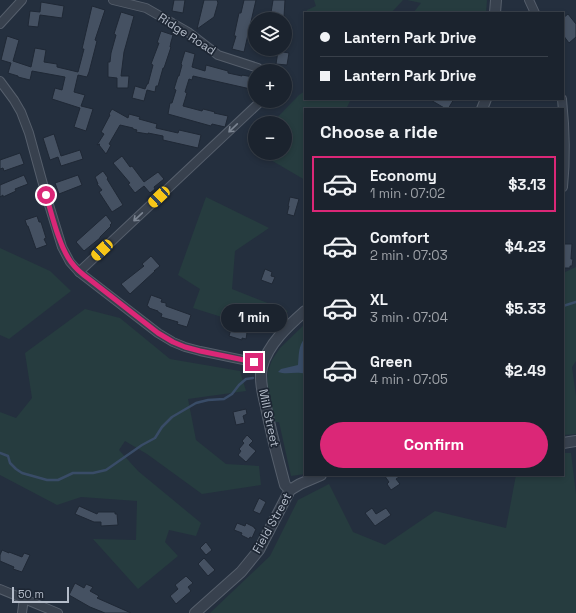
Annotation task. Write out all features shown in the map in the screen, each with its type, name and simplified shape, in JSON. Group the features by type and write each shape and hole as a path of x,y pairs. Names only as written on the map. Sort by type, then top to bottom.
{"street":[{"path":"0,24 22,0"},
{"name":"Ridge Road","path":"113,0 146,8 188,32 218,55 248,66"},
{"path":"495,12 496,0"},
{"path":"529,0 535,12"},
{"path":"0,81 14,100 29,133 62,247 70,262 79,272 158,333 173,342 200,351 263,364"},
{"path":"79,272 254,108"},
{"path":"564,125 564,169"},
{"name":"Mill Street","path":"290,490 285,485 269,422 261,373 263,364 274,344 282,333 304,313"},
{"path":"564,443 576,441"},
{"name":"Field Street","path":"195,613 241,572 259,550 290,490 319,476"},
{"path":"0,589 58,613"},
{"path":"22,613 24,598"}],"green space":[{"path":"314,0 403,0 392,12 307,12 307,10 316,6"},
{"path":"407,0 487,0 486,12 414,12 421,3"},
{"path":"304,92 304,100 350,100 346,108 304,108 304,179 271,160 292,160 292,116 279,116 286,108 292,108 292,102"},
{"path":"206,197 269,228 235,251 232,289 288,311 266,331 193,308 200,289 178,275"},
{"path":"0,248 50,271 71,291 9,339 0,335"},
{"path":"576,267 576,361 572,367 576,396 576,434 564,435 564,273"},
{"path":"85,309 120,318 170,359 240,371 246,391 188,399 196,440 226,464 259,466 261,485 202,494 147,454 125,441 119,450 138,471 201,523 196,536 169,530 165,542 178,556 138,589 93,539 136,540 137,501 81,497 57,505 0,475 0,412 16,418 32,398 25,353"},
{"path":"304,325 304,474 291,476 279,422 275,422 267,384 268,371 272,360 280,348"},
{"path":"564,453 571,453 576,494 576,613 210,613 270,556 298,500 329,484 353,532 385,545 435,511 506,528 516,476 564,476"}],"water":[{"path":"304,340 304,374 278,372 281,369 298,365 300,347"}],"building":[{"path":"174,0 185,0 183,13 172,11"},
{"path":"204,0 217,0 218,3 214,17 197,29"},
{"path":"244,0 256,0 253,12 248,12 248,35 244,52 232,49 236,36 234,36 239,13 241,13"},
{"path":"273,0 285,0 284,12 271,12"},
{"path":"41,2 64,6 62,18 40,15 38,27 28,26 30,11 40,12"},
{"path":"92,6 105,10 95,40 97,41 89,72 87,77 78,75 74,92 85,95 81,106 93,109 86,131 74,127 80,108 52,99 55,88 62,90 65,77 32,71 30,80 18,77 8,73 11,63 1,60 7,36 19,40 13,61 31,67 35,48 46,50 44,62 57,64 57,67 78,72"},
{"path":"121,12 134,16 124,52 121,76 129,76 128,88 117,88 117,78 108,77 108,62 110,62 116,35 114,34"},
{"path":"568,14 576,24 576,37 569,43 564,36 564,17"},
{"path":"161,31 173,35 171,47 158,86 156,86 155,92 147,90 144,101 132,98 135,86 145,89 148,84 153,65 151,64 159,43 157,43"},
{"path":"185,51 195,54 192,67 205,71 206,65 228,71 228,73 248,76 248,88 193,76 192,80 189,79 183,106 202,111 203,109 228,116 225,127 212,124 211,126 168,114 170,103 172,103 176,90 174,89 179,76"},
{"path":"277,56 288,56 287,64 276,64"},
{"path":"431,100 453,100 449,108 444,108"},
{"path":"112,109 128,118 129,114 140,117 139,119 157,124 156,128 178,133 179,130 201,135 198,148 163,140 163,136 136,132 137,130 133,128 120,125 109,144 111,145 106,154 99,145 100,144 97,145 104,134 101,132"},
{"path":"54,134 61,156 80,150 83,159 61,166 58,157 50,160 43,138"},
{"path":"20,153 24,164 4,171 3,168 0,169 0,160"},
{"path":"122,156 144,182 158,172 164,179 154,187 155,189 150,193 144,186 135,193 128,184 130,183 113,163"},
{"path":"103,171 123,205 112,212 99,192 102,190 97,184 95,177"},
{"path":"24,175 28,184 15,189 16,191 0,197 0,185"},
{"path":"78,175 82,185 59,194 55,183"},
{"path":"290,197 299,199 294,216 287,214"},
{"path":"106,215 112,223 110,225 111,226 100,238 84,251 76,242"},
{"path":"37,216 39,222 41,222 46,238 44,239 47,245 36,249 25,220"},
{"path":"564,244 572,244 571,259 573,259 572,266 570,266 570,268 564,268"},
{"path":"151,256 160,266 130,294 121,284 144,266 142,264"},
{"path":"265,269 272,272 271,276 275,277 272,284 261,280"},
{"path":"151,295 162,299 161,302 166,303 166,306 191,315 187,327 177,324 178,322 161,317 162,314 158,311 149,308 147,306"},
{"path":"232,326 245,330 244,332 247,333 246,339 242,338 242,340 229,336"},
{"path":"246,409 247,414 243,416 245,423 236,425 233,412"},
{"path":"247,435 253,441 249,445 256,451 246,462 238,455 241,451 239,449 244,443 242,441"},
{"path":"385,476 400,476 396,479 400,484 391,490 387,484 389,482"},
{"path":"259,498 266,502 260,514 253,511"},
{"path":"79,506 97,514 98,512 115,512 115,514 117,514 118,525 101,526 101,522 94,522 75,514"},
{"path":"372,508 376,514 386,508 391,515 375,526 365,513"},
{"path":"237,523 245,526 246,523 256,529 252,538 250,537 249,539 241,535 242,533 234,530"},
{"path":"206,542 212,550 206,555 200,548"},
{"path":"2,550 22,557 24,553 30,555 22,572 13,569 14,567 0,561"},
{"path":"204,558 215,570 208,576 198,564"},
{"path":"186,576 193,583 188,587 191,591 176,604 170,596 178,589 175,585"},
{"path":"75,583 84,588 86,584 93,587 90,591 99,596 97,598 131,613 105,613 90,607 69,595"}],"waterway":[{"path":"564,306 576,302"},
{"path":"0,453 8,456 10,463 22,473 47,480 58,480 73,473 93,473 106,470 142,445 155,438 162,427 172,417 196,403 208,400 224,399 232,394 246,379 253,378"}],"route":[{"path":"46,195 62,247 70,262 79,272 132,314 173,342 200,351 254,362"}]}
